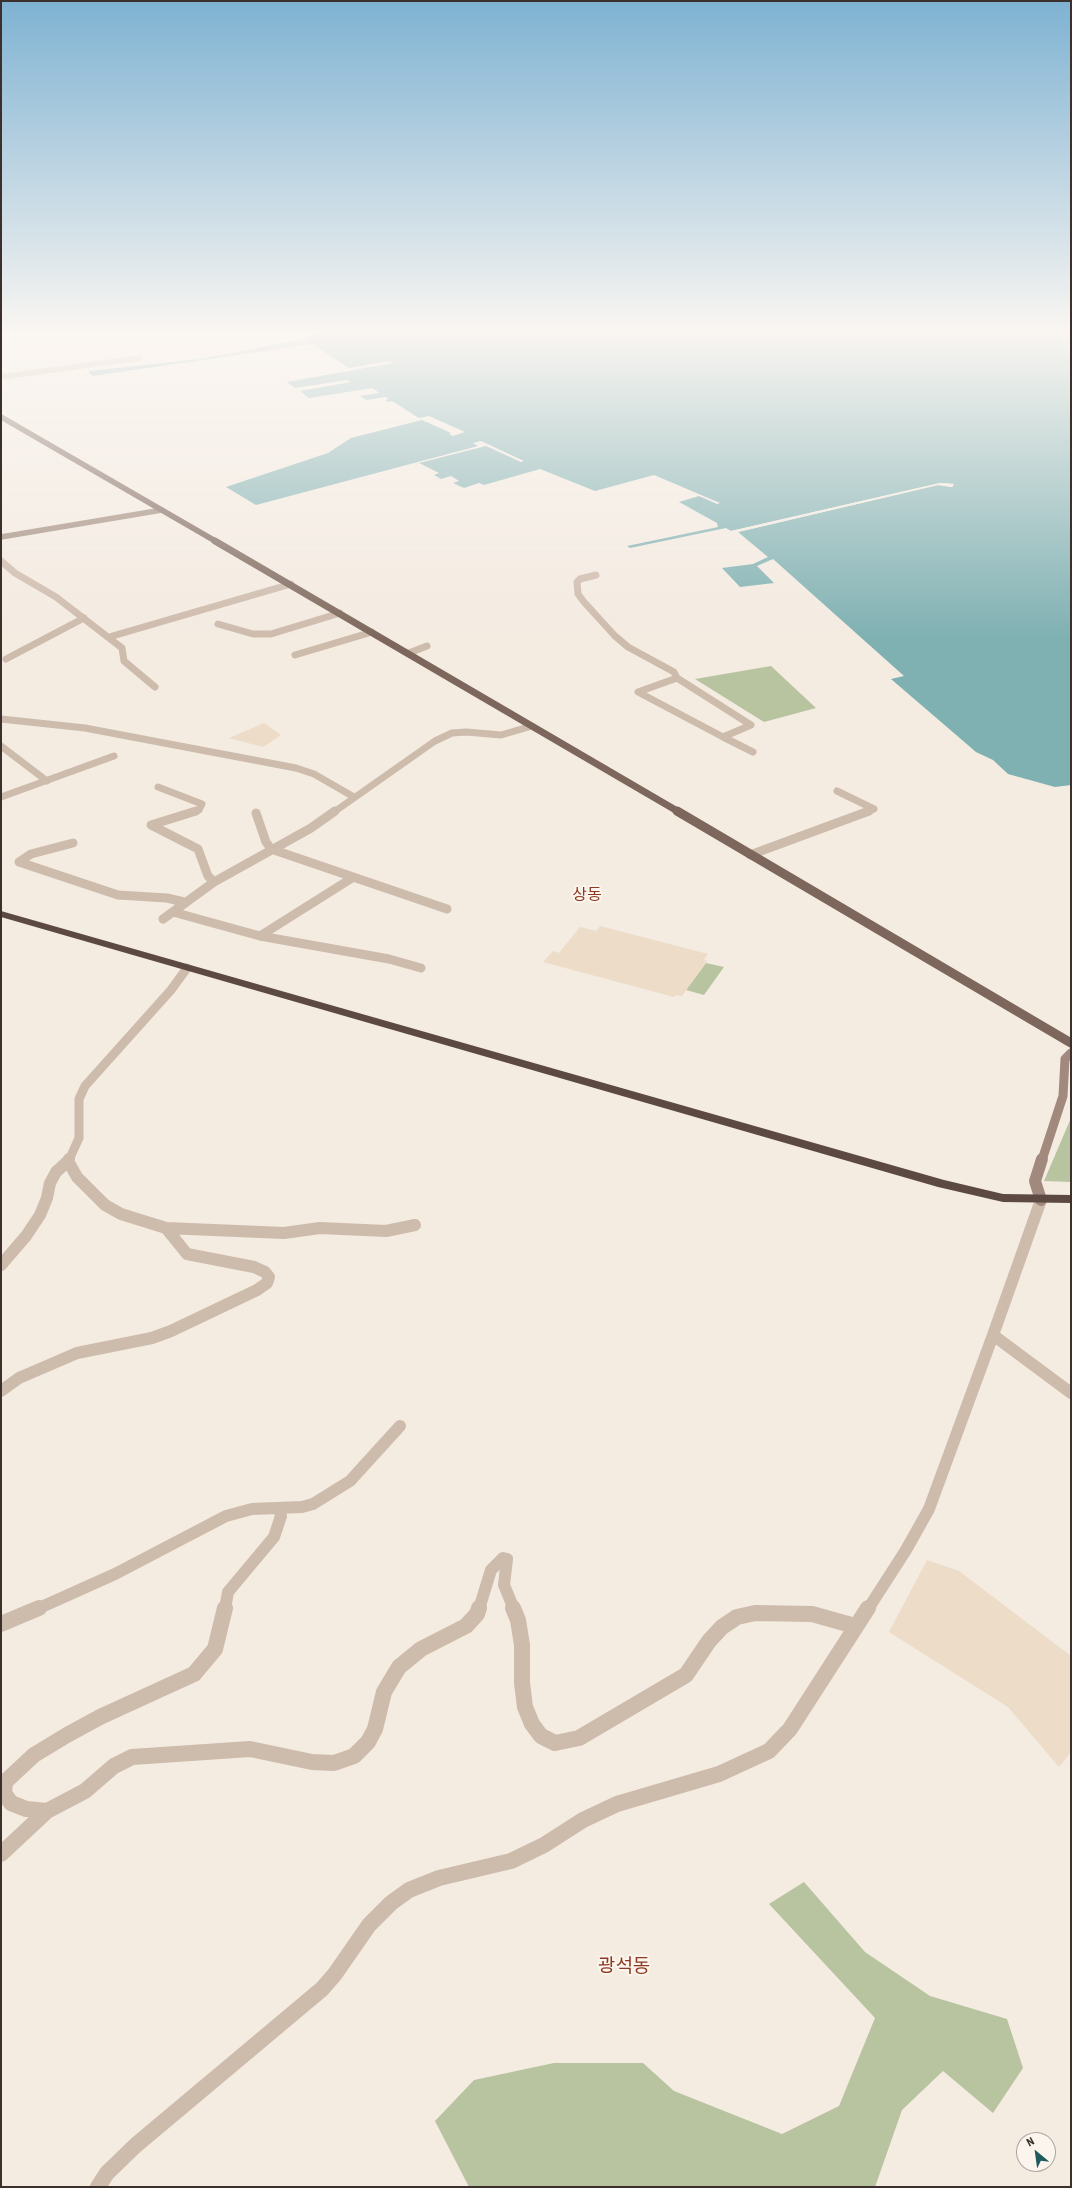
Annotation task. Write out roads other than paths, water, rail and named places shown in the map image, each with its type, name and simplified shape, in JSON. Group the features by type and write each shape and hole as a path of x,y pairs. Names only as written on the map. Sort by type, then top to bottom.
{"highway":[{"path":"1,914 943,1184 1003,1198 1041,1200 1071,1199"}],"main road":[{"path":"32,435 409,653 1071,1043"},
{"path":"1,538 162,510"},
{"path":"1041,1200 1035,1181 1063,1096 1065,1059 1071,1053"}],"street":[{"path":"1,561 15,573 56,598 84,618 122,648 124,661 155,687"},
{"path":"596,575 580,579 577,582 578,594 616,636 628,646 674,672 676,678 751,725 723,737"},
{"path":"108,637 291,584"},
{"path":"218,624 253,634 271,634 340,613"},
{"path":"6,659 84,618"},
{"path":"295,655 372,632"},
{"path":"409,653 427,646"},
{"path":"676,678 638,692 754,752"},
{"path":"1,719 85,728 146,741 296,768 314,774 354,797"},
{"path":"1,728 14,720"},
{"path":"163,918 214,882 311,828 435,741 452,734 466,732 501,735 532,726"},
{"path":"1,746 47,781"},
{"path":"1,797 114,756"},
{"path":"158,787 202,804 199,810 159,821 151,826 198,849 201,853 208,876 214,882"},
{"path":"750,855 874,809 837,791"},
{"path":"256,813 266,842 271,849 352,878 447,909"},
{"path":"73,843 31,854 19,862 118,896 167,898 184,902"},
{"path":"260,936 352,878"},
{"path":"173,912 260,936 389,959 421,968"},
{"path":"1,1265 26,1236 40,1215 47,1198 50,1183 56,1172 68,1162 79,1138 79,1099 85,1086 171,990 187,968"},
{"path":"68,1162 76,1177 105,1205 121,1214 166,1228 284,1233 320,1228 386,1231 415,1225"},
{"path":"98,2187 106,2173 136,2144 322,1989 335,1974 369,1925 391,1903 409,1890 440,1878 511,1861 544,1845 584,1820 617,1804 659,1793 719,1774 769,1751 790,1729 855,1626 906,1550 929,1509 993,1336 1041,1200"},
{"path":"1,1391 19,1378 50,1363 77,1353 146,1339 171,1330 257,1290 267,1283 269,1277 265,1272 254,1267 187,1254 166,1228"},
{"path":"993,1336 1071,1393"},
{"path":"1,1624 108,1577 226,1516 252,1509 279,1508 313,1504 350,1481 400,1426"},
{"path":"47,1811 26,1809 11,1803 4,1793 5,1782 34,1755 67,1735 100,1717 194,1674 215,1649 222,1628 228,1592 274,1537 281,1516 279,1508"},
{"path":"1,1854 47,1811 66,1803 85,1791 114,1766 132,1757 250,1749 312,1762 334,1763 354,1756 368,1742 375,1729 384,1692 399,1667 421,1649 466,1626 477,1614 491,1570 494,1565 503,1558 507,1560 504,1585 518,1620 521,1639 525,1707 532,1724 541,1736 555,1743 579,1738 664,1690 686,1675 709,1641 722,1627 737,1617 755,1613 812,1614 855,1626"}],"water":[{"path":"362,435 1071,435 1071,785 1055,787 1008,774 993,760 976,752 891,679 904,676 773,559 757,566 774,583 740,587 722,568 753,564 768,557 738,532 938,485 952,487 954,484 940,483 731,531 726,528 630,548 627,546 718,527 717,523 679,502 699,496 717,504 720,503 654,475 595,491 540,469 484,485 479,483 464,488 453,483 459,481 451,476 441,479 434,475 439,473 419,463 486,446 521,462 524,461 481,441 473,443 478,446 256,505 226,487 328,453 351,438"}],"district":[{"name":"상동","path":"587,896"},
{"name":"광석동","path":"624,1967"}]}
